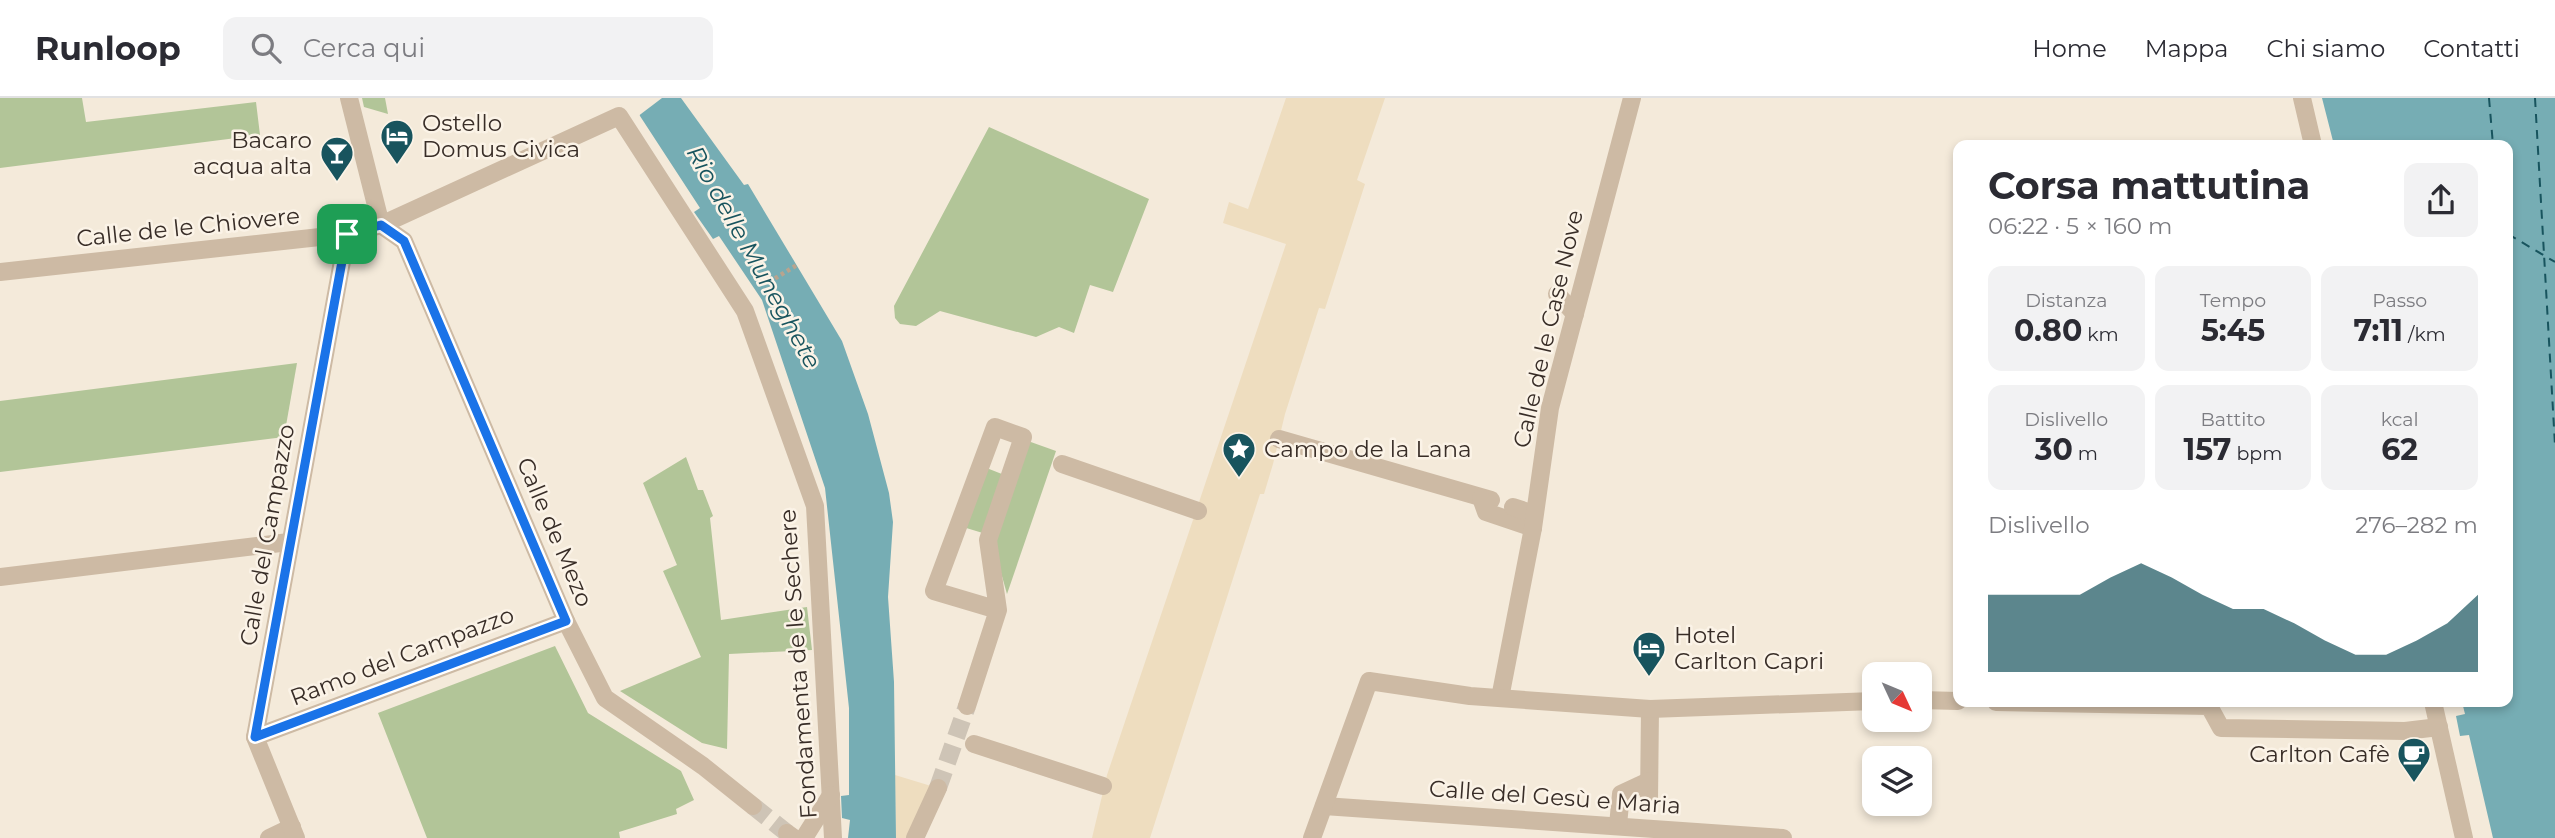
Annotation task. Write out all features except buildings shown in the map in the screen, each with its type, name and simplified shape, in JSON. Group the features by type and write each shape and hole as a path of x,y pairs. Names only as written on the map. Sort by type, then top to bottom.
{"street":[{"path":"349,98 381,225"},
{"name":"Calle de le Case Nove","path":"1500,698 1534,521 1550,408 1632,98"},
{"path":"2302,98 2312,140"},
{"name":"Calle de le Chiovere","path":"0,272 347,234 381,225 619,116"},
{"name":"Fondamenta de le Sechere","path":"619,116 745,311 815,506 833,838"},
{"name":"Calle de Mezo","path":"381,225 404,241 566,621 606,698 753,806"},
{"name":"Calle del Campazzo","path":"255,737 347,234"},
{"path":"1557,294 1575,314"},
{"path":"967,706 997,605 988,540 1023,437 995,427 934,591 997,605"},
{"path":"1279,439 1486,499 1486,512 1534,521"},
{"path":"982,462 1011,473"},
{"path":"1062,464 1198,512"},
{"path":"1513,507 1534,521"},
{"path":"958,530 988,540"},
{"path":"0,577 289,542"},
{"name":"Ramo del Campazzo","path":"255,737 566,621"},
{"path":"1312,838 1369,681 1500,698 1650,709 1862,701"},
{"path":"1932,700 1953,701"},
{"path":"2209,707 2221,728 2404,731 2439,727"},
{"path":"2434,707 2465,838"},
{"path":"1649,814 1650,709"},
{"path":"255,737 294,833 269,838"},
{"path":"974,744 1103,786"},
{"path":"1618,825 1621,794 1649,781"},
{"path":"915,838 938,788"},
{"path":"795,836 831,795"},
{"name":"Calle del Gesù e Maria","path":"1324,806 1618,825 1649,814 1762,837 1783,838"}],"green space":[{"path":"0,98 82,98 86,122 256,102 260,135 0,168"},
{"path":"362,98 385,98 388,114 364,107"},
{"path":"989,127 1149,199 1113,292 1090,285 1074,333 1059,327 1036,337 940,311 916,326 900,324 895,318 894,306"},
{"path":"297,363 284,437 0,472 0,401"},
{"path":"1028,441 1056,451 1007,594 992,541"},
{"path":"686,457 698,490 703,490 713,516 710,518 721,620 807,607 812,650 729,654 727,749 702,743 620,691 701,657 663,571 677,565 643,483"},
{"path":"984,467 1007,476 986,534 963,527"},
{"path":"555,646 588,713 681,771 694,800 676,809 677,814 619,832 620,838 427,838 378,713"}],"shaded area":[{"name":"Campo de la Lana","path":"1286,98 1385,98 1357,180 1365,184 1325,309 1319,308 1285,414 1264,494 1260,494 1150,838 1092,838 1107,775 1286,244 1223,223 1229,202 1248,209"},
{"path":"895,775 941,789 922,838 896,838"}],"water":[{"name":"Rio delle Muneghete","path":"633,98 681,98 744,185 748,184 842,341 868,414 889,493 893,522 888,597 894,682 896,838 848,838 850,820 842,818 841,796 849,795 849,708 825,488 762,300 719,236 713,239 694,212 700,208 640,116"},
{"path":"2322,98 2555,98 2555,838 2493,838 2469,735 2460,736 2456,716 2465,714 2463,707 2513,707 2513,140 2333,140"}],"pier":[{"path":"629,98 662,98 637,117"}],"ferry route":[{"path":"2489,98 2493,140"},
{"path":"2535,98 2555,445"},
{"path":"2513,237 2555,262"}],"tunnel":[{"path":"938,788 967,706"},
{"path":"753,806 787,833"}],"place":[{"name":"Ostello Domus Civica","path":"397,166"},
{"name":"Bacaro acqua alta","path":"337,183"},
{"name":"Campo de la Lana","path":"1239,479"},
{"name":"Hotel Carlton Capri","path":"1649,678"},
{"name":"Carlton Cafè","path":"2414,784"}],"route":[{"path":"381,225 404,241 566,621 255,737 289,542 347,234 381,225"}]}
